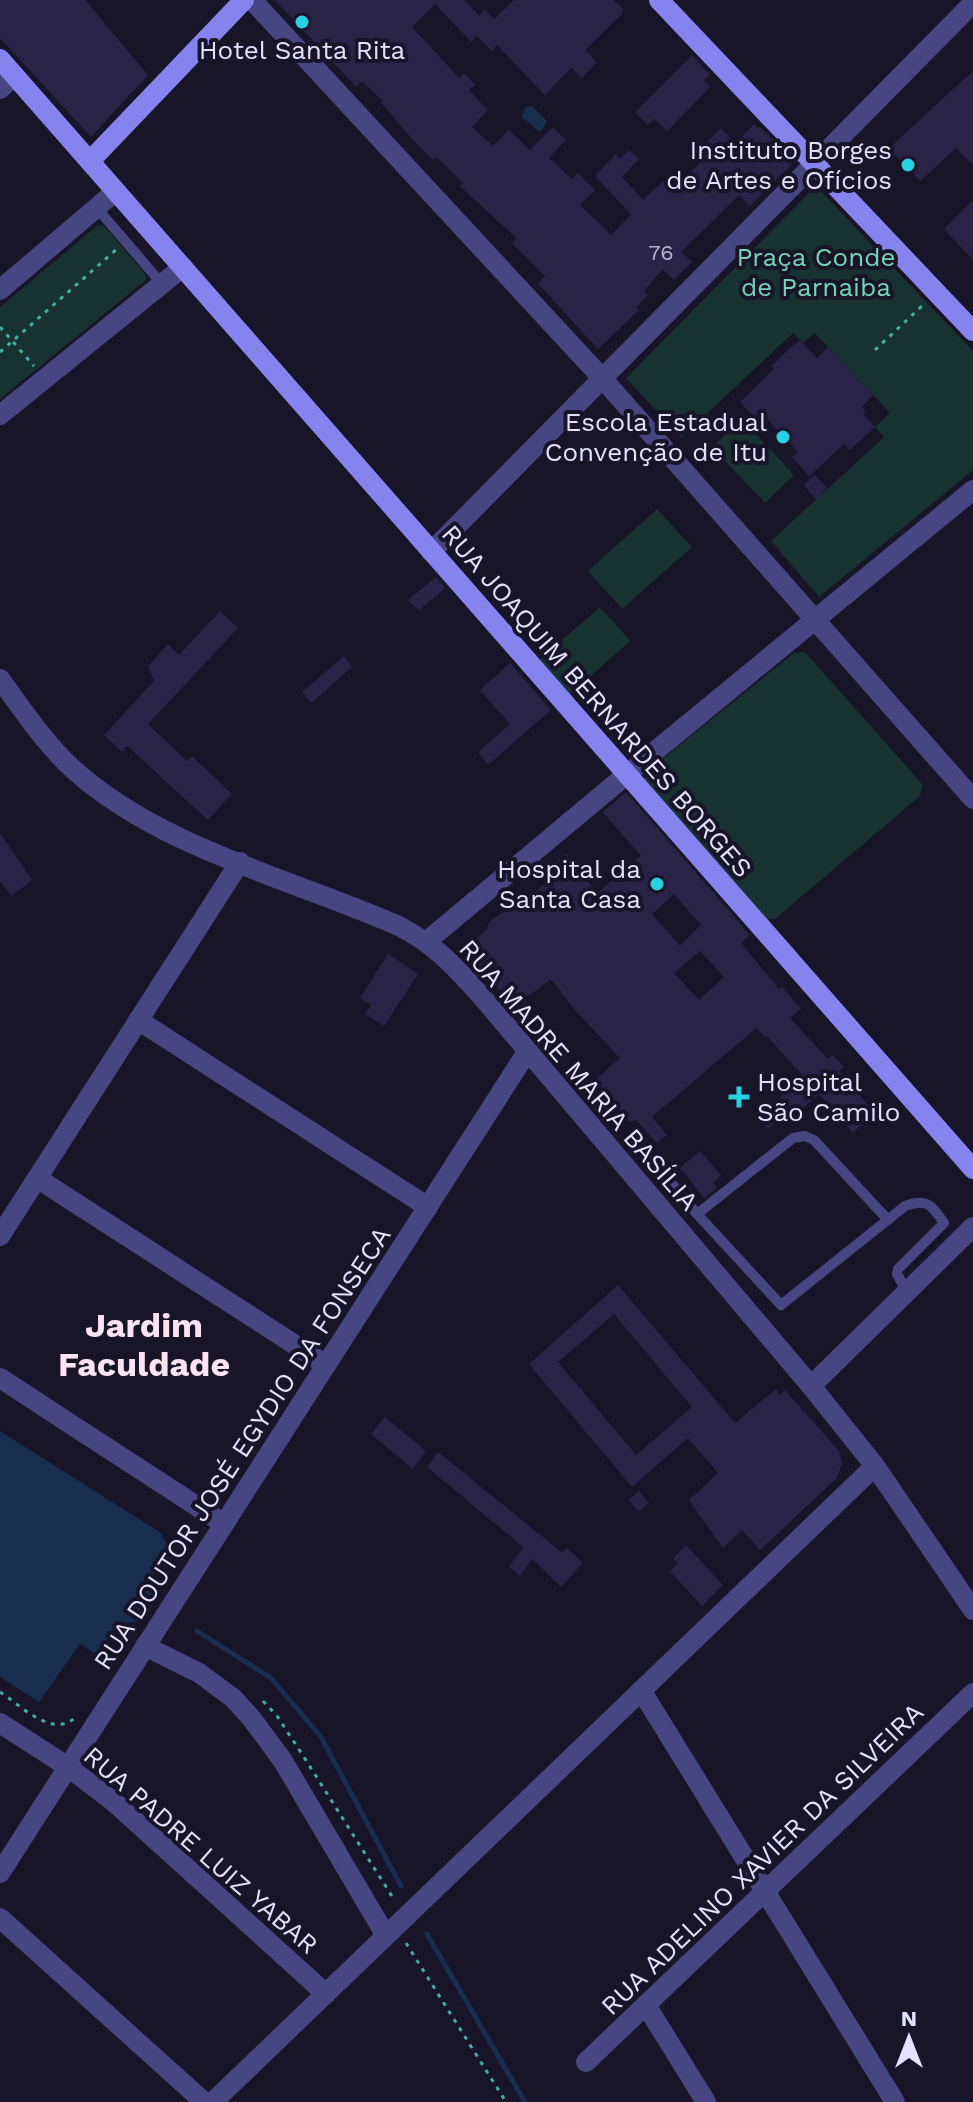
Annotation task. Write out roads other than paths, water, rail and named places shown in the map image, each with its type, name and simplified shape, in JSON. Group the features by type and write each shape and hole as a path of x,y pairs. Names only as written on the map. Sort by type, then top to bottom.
{"main road":[{"path":"90,161 244,0"},
{"path":"659,0 973,331"},
{"name":"RUA JOAQUIM BERNARDES BORGES","path":"0,59 8,83 90,161 973,1169"}],"street":[{"path":"252,0 602,378 973,799"},
{"path":"431,552 973,3"},
{"path":"0,290 116,191"},
{"path":"0,415 183,267"},
{"path":"427,941 973,490"},
{"name":"RUA MADRE MARIA BASÍLIA","path":"0,679 51,746 94,786 155,826 358,909 427,941 465,978 811,1386 875,1466 973,1610"},
{"path":"0,1236 240,862"},
{"path":"138,1020 428,1207"},
{"name":"RUA DOUTOR JOSÉ EGYDIO DA FONSECA","path":"0,1873 527,1052"},
{"path":"37,1178 326,1365"},
{"path":"811,1386 967,1234"},
{"path":"0,1378 224,1524"},
{"path":"213,2102 875,1466"},
{"path":"145,1646 199,1673 233,1698 252,1719 283,1761 393,1930"},
{"path":"641,1690 895,2102"},
{"name":"RUA ADELINO XAVIER DA SILVEIRA","path":"586,2062 973,1693"},
{"name":"RUA PADRE LUIZ YABAR","path":"0,1723 68,1767 114,1802 326,1994"},
{"path":"0,1918 204,2102"},
{"path":"646,2005 706,2102"}],"lane":[{"path":"96,207 162,284"},
{"path":"697,1214 793,1138 805,1136 814,1140 888,1220"},
{"path":"654,1162 781,1305 905,1206 918,1202 930,1205 944,1223 967,1234"},
{"path":"907,1292 897,1274 898,1269 944,1223"}],"water":[{"path":"532,106 547,121 541,131 522,117 525,108"},
{"path":"0,1431 161,1533 167,1545 153,1573 161,1590 144,1620 116,1625 99,1656 80,1644 39,1702 0,1677"}],"waterway":[{"path":"197,1631 271,1678 321,1737 401,1886"},
{"path":"427,1934 525,2102"}],"place":[{"name":"Hotel Santa Rita","path":"302,22"},
{"name":"Instituto Borges de Artes e Ofícios","path":"908,165"},
{"name":"Escola Estadual Convenção de Itu","path":"783,437"},
{"name":"Hospital da Santa Casa","path":"657,884"},
{"name":"Hospital São Camilo","path":"739,1097"}],"district":[{"name":"Jardim Faculdade","path":"144,1344"}],"park label":[{"name":"Praça Conde de Parnaiba","path":"816,272"}]}
